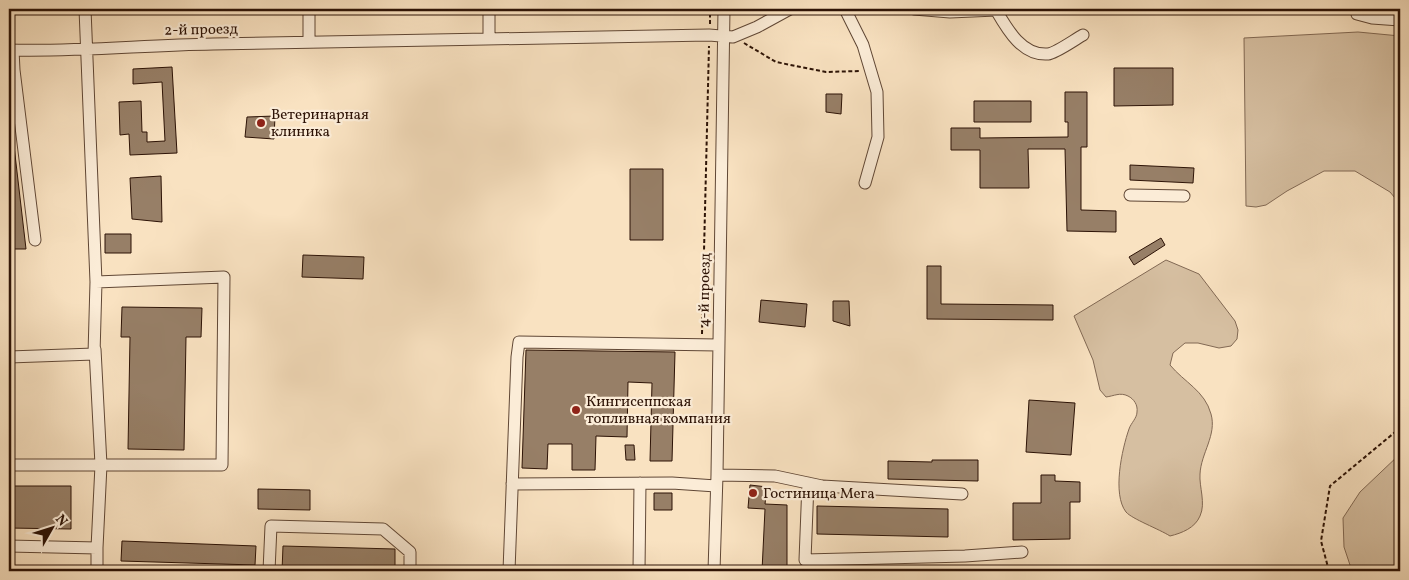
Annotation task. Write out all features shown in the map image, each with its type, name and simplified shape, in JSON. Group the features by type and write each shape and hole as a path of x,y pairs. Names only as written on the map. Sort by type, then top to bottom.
{"street":[{"path":"85,9 96,282 94,349 101,465 97,571"},
{"path":"309,9 309,42"},
{"path":"489,9 489,39"},
{"name":"4-й проезд","path":"714,571 718,345 728,36 724,9"},
{"path":"728,36 757,28 790,9"},
{"path":"845,9 863,45 877,92 878,137 865,183"},
{"path":"914,9 950,12 996,10 1010,34 1029,51 1048,54 1083,35"},
{"path":"1357,9 1357,14 1372,18 1400,20"},
{"name":"2-й проезд","path":"11,50 309,42 728,36"},
{"path":"11,50 12,85 35,240"},
{"path":"1130,194 1184,196"},
{"path":"9,465 222,466 224,277 96,282"},
{"path":"509,571 519,342 718,345"},
{"path":"9,357 94,354 94,349"},
{"path":"512,484 672,483 776,476 822,486 962,494"},
{"path":"639,571 640,483"},
{"path":"808,483 805,560 965,556 1022,552"},
{"path":"269,571 272,526 383,529 410,552 410,571"},
{"path":"9,546 97,548"}],"path":[{"path":"702,345 710,9"},
{"path":"728,36 776,62 826,72 870,71"},
{"path":"1329,571 1321,540 1330,486 1400,428"}],"shaded area":[{"path":"1358,32 1400,36 1400,204 1390,192 1355,171 1324,171 1266,205 1246,206 1244,38"},
{"path":"1166,260 1199,274 1235,321 1238,330 1237,339 1231,346 1219,348 1198,343 1185,343 1173,353 1170,365 1204,399 1211,414 1212,429 1201,466 1202,511 1195,524 1183,532 1170,536 1129,515 1122,504 1119,483 1121,459 1129,429 1137,414 1137,407 1128,396 1120,394 1106,397 1100,390 1093,360 1074,316"},
{"path":"1400,454 1400,571 1352,571 1344,547 1343,518 1360,492"}],"building":[{"path":"172,67 177,153 130,155 129,134 120,135 119,102 141,101 142,132 147,132 147,142 165,141 162,82 133,84 133,69"},
{"path":"1114,68 1173,68 1173,105 1114,106"},
{"path":"1065,92 1087,92 1087,147 1081,147 1081,210 1116,211 1116,232 1067,231 1065,149 1028,149 1029,188 980,188 980,150 951,150 951,128 980,128 980,138 1068,137 1068,122 1065,122"},
{"path":"826,94 842,94 841,114 826,112"},
{"path":"974,101 1031,101 1031,122 974,122"},
{"name":"Ветеринарная клиника","path":"275,116 274,139 245,137 247,117"},
{"path":"9,146 14,146 26,249 9,249"},
{"path":"1130,165 1194,168 1193,183 1130,180"},
{"path":"630,169 663,169 663,240 630,240"},
{"path":"161,176 162,222 132,219 130,178"},
{"path":"105,234 131,234 131,253 105,253"},
{"path":"1161,238 1165,245 1134,265 1129,257"},
{"path":"303,255 364,257 363,279 302,277"},
{"path":"927,266 941,266 941,304 1053,305 1053,320 927,319"},
{"path":"761,300 807,304 805,327 759,322"},
{"path":"833,301 849,301 850,326 833,321"},
{"path":"122,307 202,308 201,337 186,337 184,450 128,449 130,337 121,337"},
{"name":"Кингисеппская топливная компания","path":"526,350 675,352 672,461 650,461 652,383 628,382 627,437 596,436 595,470 572,470 572,444 548,444 547,469 522,468"},
{"path":"1029,400 1075,403 1071,455 1026,452"},
{"path":"625,445 634,445 635,460 626,460"},
{"path":"932,460 978,460 978,481 888,479 888,461 932,462"},
{"path":"1041,475 1055,475 1055,481 1080,482 1080,502 1070,502 1070,539 1013,540 1013,503 1041,503"},
{"path":"750,485 767,487 765,504 787,505 787,571 762,571 765,509 748,508"},
{"path":"9,486 71,486 71,529 9,528"},
{"path":"258,489 310,490 310,510 258,509"},
{"path":"654,493 672,493 672,510 654,510"},
{"path":"817,506 948,509 948,537 817,534"},
{"path":"122,541 256,546 255,565 121,561"},
{"path":"283,546 395,549 395,571 282,571"}],"place":[{"name":"Ветеринарная клиника","path":"261,123"},
{"name":"Кингисеппская топливная компания","path":"576,410"},
{"name":"Гостиница Мега","path":"753,493"}]}
